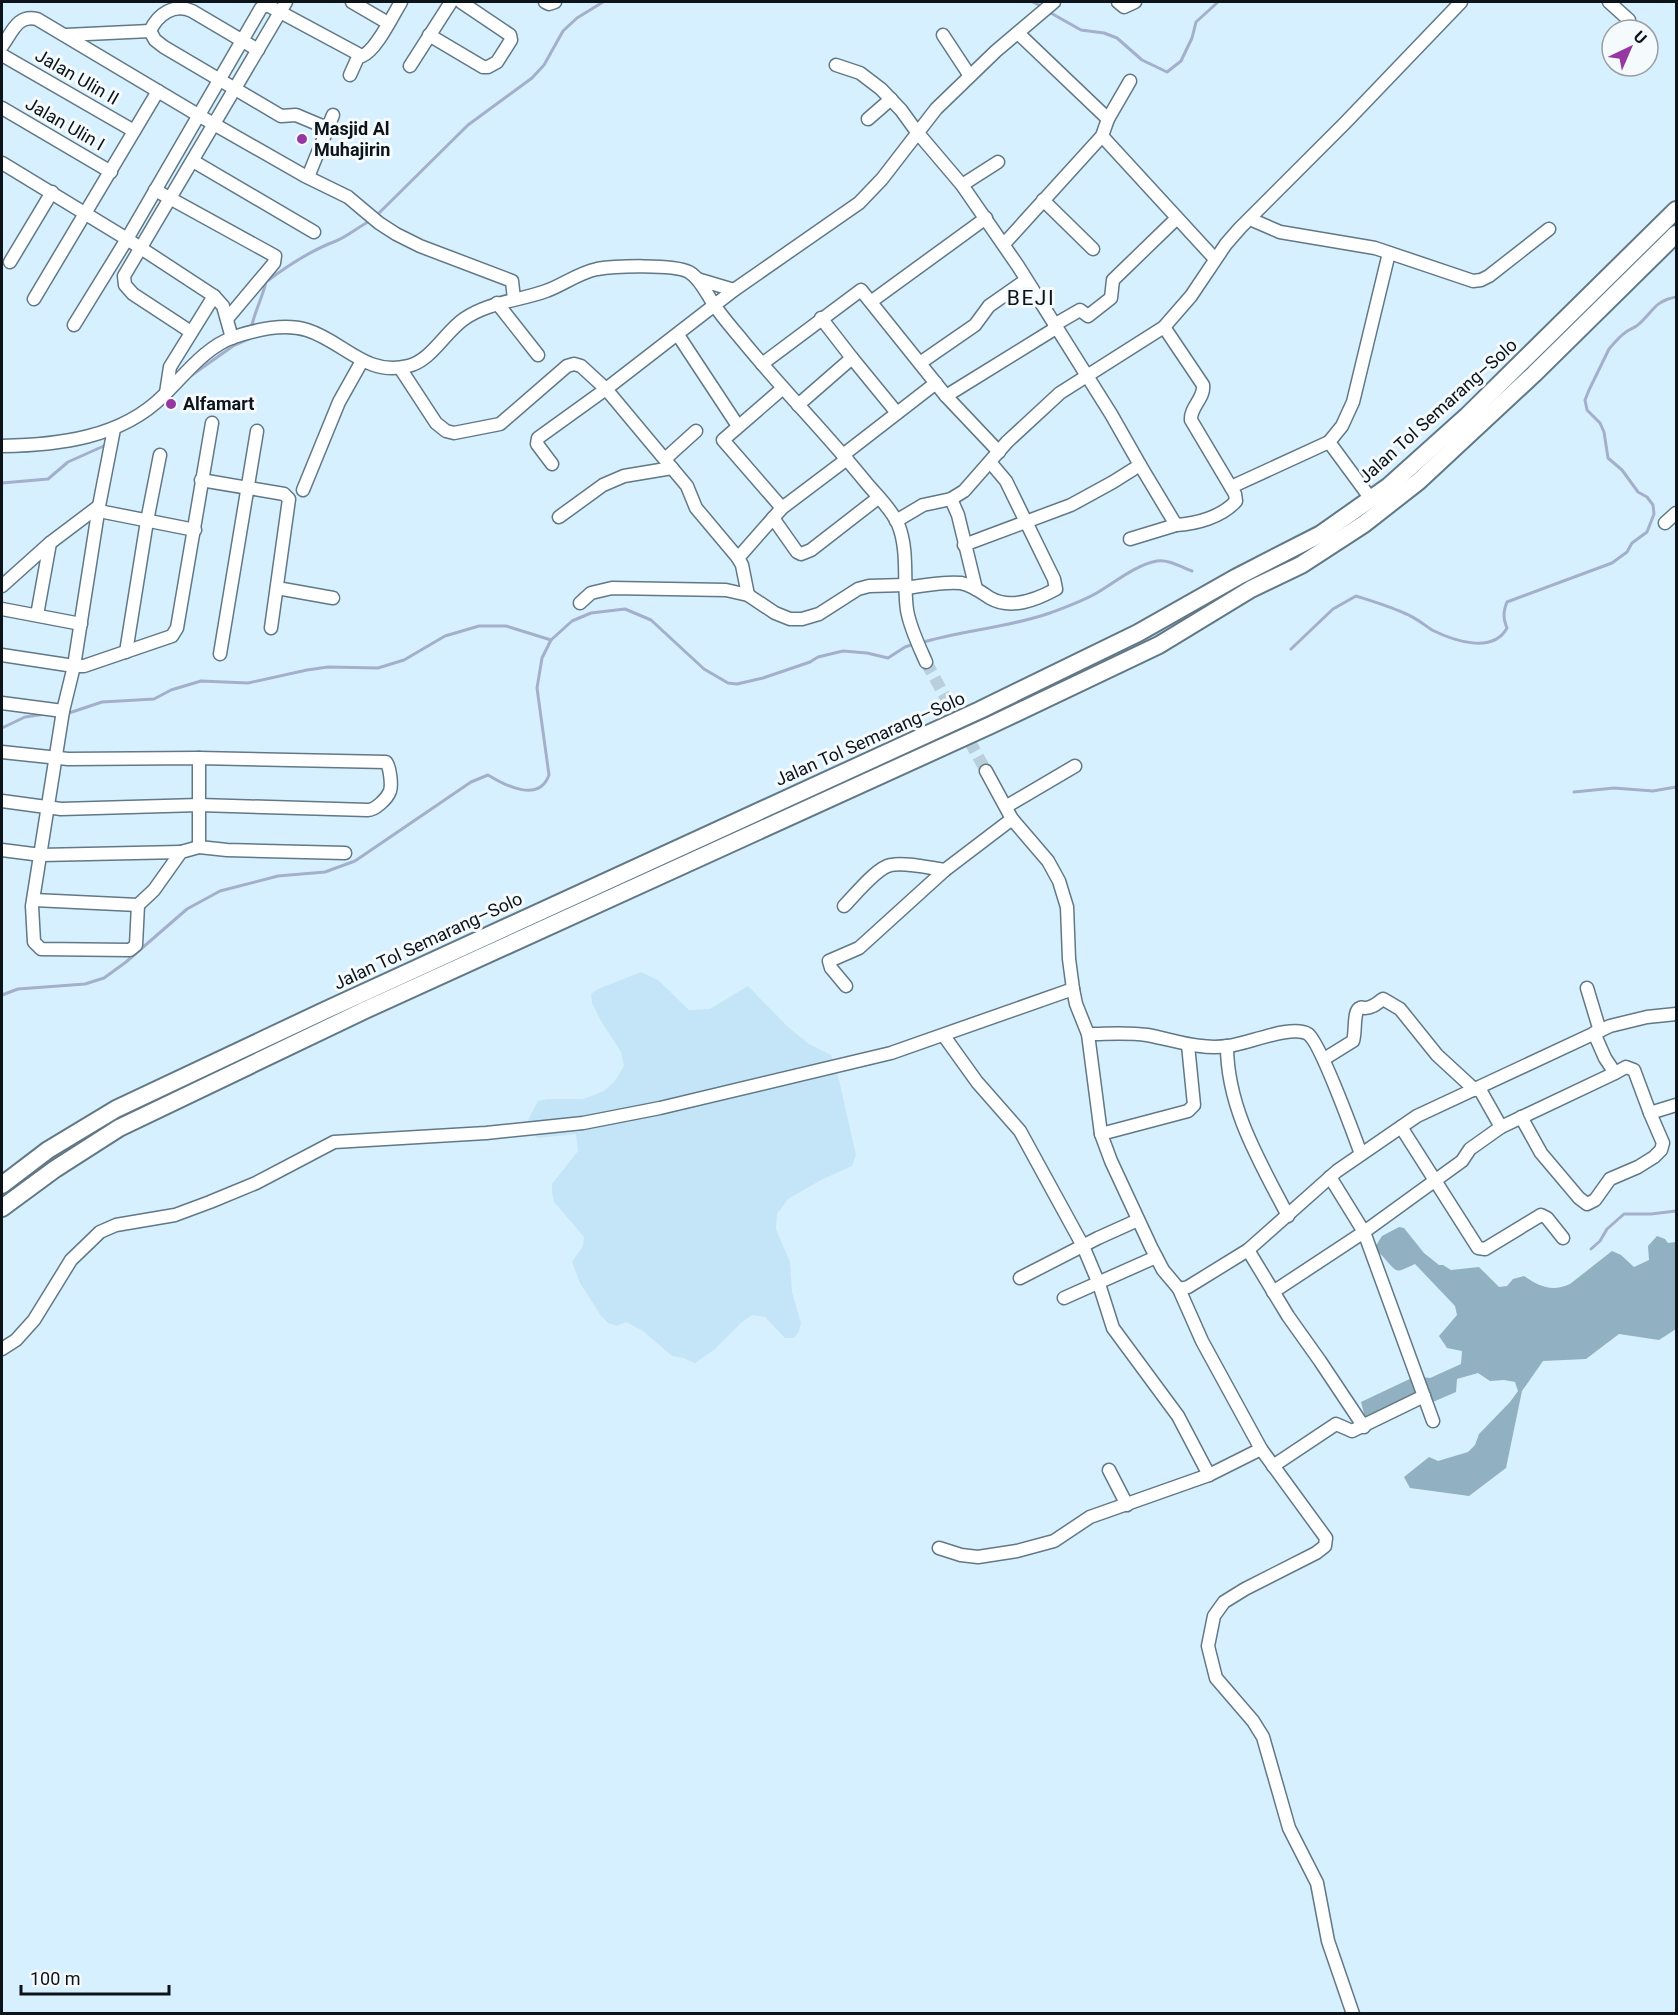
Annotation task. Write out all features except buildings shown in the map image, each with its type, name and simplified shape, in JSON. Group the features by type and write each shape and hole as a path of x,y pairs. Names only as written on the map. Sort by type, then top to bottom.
{"highway":[{"name":"Jalan Tol Semarang–Solo","path":"2,1185 48,1150 116,1109 380,985 980,710 1138,633 1237,577 1321,534 1389,486 1467,416 1677,210"},
{"name":"Jalan Tol Semarang–Solo","path":"2,1208 55,1169 119,1128 365,1010 991,725 1158,645 1251,589 1301,565 1364,524 1419,481 1534,374 1677,234"}],"street":[{"path":"352,2 388,23"},
{"path":"74,325 128,239 241,40 264,6 267,4 284,6 359,55 368,53 401,2"},
{"path":"429,35 483,67 493,66 497,62 511,40 510,35 461,2"},
{"path":"545,2 549,4 555,2"},
{"path":"1118,2 1124,7 1135,2"},
{"path":"1609,2 1627,18"},
{"path":"896,521 927,503 951,499 973,482 1041,408 1060,393 1164,327 1191,296 1226,244 1345,123 1456,3"},
{"path":"410,66 445,4"},
{"path":"191,332 133,294 125,285 124,276 284,6"},
{"path":"66,35 150,31 164,14 176,7 181,7 258,50"},
{"path":"552,464 537,444 537,439 735,290 859,203 882,179 936,108 1049,7"},
{"path":"2,46 20,20 29,16 37,18 198,115 348,197 375,220 420,246 511,281 514,299"},
{"path":"150,31 155,40 164,47 283,117 296,115 327,128"},
{"path":"1018,33 1108,119"},
{"path":"943,36 970,76"},
{"name":"Jalan Ulin II","path":"2,55 134,131"},
{"path":"350,75 359,55"},
{"path":"836,64 860,73 891,99 962,184 1004,244 1176,525"},
{"path":"1004,244 1102,136 1108,119 1130,81"},
{"path":"34,299 158,91"},
{"path":"868,119 891,99"},
{"name":"Jalan Ulin I","path":"2,108 111,172"},
{"path":"308,177 333,115"},
{"path":"1102,136 1215,259"},
{"path":"193,161 314,232"},
{"path":"962,184 998,162"},
{"path":"2,163 128,239 214,296 223,306 227,319 238,336"},
{"path":"155,190 275,256 272,266 227,319"},
{"path":"10,262 52,192"},
{"path":"1042,200 1093,249"},
{"path":"872,301 986,218"},
{"path":"946,396 1080,310 1088,316 1111,298 1113,280 1177,218"},
{"path":"1250,219 1280,232 1389,253 1449,274 1478,281 1489,276 1549,229"},
{"path":"1231,487 1329,442 1342,426 1353,402 1389,253"},
{"path":"2,446 52,443 114,429 133,420 166,393 209,352 238,336 279,327 304,329 315,333 362,361 386,369 400,368 422,360 459,322 497,303 544,292 586,272 605,268 680,269 691,273 697,279 715,306 762,364 845,457 896,521 903,551 908,616 926,662"},
{"path":"697,279 735,290"},
{"path":"920,363 975,324 989,306 1026,280"},
{"path":"762,364 859,290 864,291 946,396 999,452"},
{"path":"166,393 170,367 214,296"},
{"path":"497,303 538,355"},
{"path":"821,318 897,413"},
{"path":"1130,539 1176,525 1195,523 1213,516 1237,499 1191,420 1191,412 1204,393 1203,386 1164,327"},
{"path":"678,335 738,426"},
{"path":"798,405 852,358"},
{"path":"303,489 339,402 362,361"},
{"path":"400,368 436,423 446,431 454,433 500,424 571,364 581,366 606,389 687,486 696,508 742,565 748,595"},
{"path":"738,558 782,508 936,383"},
{"path":"782,508 723,441 783,388"},
{"path":"2,655 74,666 98,662 169,638 175,633 195,530 201,480 212,423"},
{"path":"114,429 74,666 63,711 34,900 34,942 41,949 133,949 136,945 138,905 154,890 181,852"},
{"path":"220,654 257,431"},
{"path":"559,518 603,485 624,476 669,463 696,431"},
{"path":"1329,442 1371,499"},
{"path":"126,652 160,455"},
{"path":"580,603 591,593 612,588 726,590 748,595 775,613 790,619 802,619 819,614 858,589 869,586 905,587 957,583 1011,605 1047,594 1056,589 1054,579 1006,482 990,462"},
{"path":"964,545 1071,505 1140,465"},
{"path":"201,480 284,494 289,499 271,628"},
{"path":"773,518 797,552 801,554 811,550 878,498"},
{"path":"951,499 958,515 976,589"},
{"path":"99,508 147,521 195,530"},
{"path":"2,586 50,543 99,508"},
{"path":"1665,523 1677,513"},
{"path":"37,615 50,543"},
{"path":"277,588 333,598"},
{"path":"2,609 81,624"},
{"path":"2,703 63,711"},
{"path":"2,753 57,759 199,758 386,762 389,766 390,789 373,810 199,805 49,808 2,801"},
{"path":"199,758 199,847"},
{"path":"1007,806 1075,765"},
{"path":"986,771 1012,819 1048,861 1065,896 1073,989 1076,1004 1088,1034 1101,1134 1111,1161 1156,1257 1163,1270 1179,1289 1202,1341 1261,1449 1325,1536 1326,1543 1316,1553 1240,1592 1220,1606 1214,1616 1209,1634 1210,1660 1216,1678 1253,1721 1263,1737 1289,1828 1317,1883 1328,1941 1353,2013"},
{"path":"846,986 831,968 829,961 859,948 945,870 1012,819"},
{"path":"2,850 41,855 181,852 199,847 227,850 345,853"},
{"path":"844,906 876,875 890,865 945,870"},
{"path":"34,900 138,905"},
{"path":"1587,988 1605,1058 1615,1073"},
{"path":"2,1349 16,1340 34,1320 71,1260 100,1232 116,1225 174,1215 218,1199 256,1183 334,1142 486,1133 582,1123 660,1108 891,1053 1073,989"},
{"path":"1324,1059 1353,1041 1357,1010 1371,1007 1383,999 1400,1009 1437,1055 1477,1089 1501,1126"},
{"path":"1179,1289 1188,1287 1248,1250 1330,1177 1417,1116 1615,1024 1647,1017 1677,1014"},
{"path":"1088,1034 1128,1033 1165,1039 1188,1046 1205,1047 1227,1046 1294,1031 1306,1033 1314,1040 1324,1059 1361,1154"},
{"path":"944,1036 977,1082 1020,1131 1083,1246 1099,1284 1113,1328 1178,1416 1209,1476"},
{"path":"1101,1134 1192,1108 1194,1105 1188,1046"},
{"path":"1227,1046 1229,1076 1239,1113 1257,1156 1287,1216"},
{"path":"1273,1292 1364,1232 1462,1161 1470,1149 1501,1126 1626,1067 1634,1070 1663,1143 1661,1150 1654,1157 1610,1179 1595,1200 1587,1204 1579,1198 1541,1153 1521,1117"},
{"path":"1650,1113 1677,1105"},
{"path":"1401,1127 1480,1250 1541,1215 1547,1218 1563,1238"},
{"path":"1330,1177 1364,1232 1433,1421"},
{"path":"1020,1278 1138,1220"},
{"path":"1248,1250 1273,1292 1364,1428"},
{"path":"1064,1298 1156,1257"},
{"path":"1273,1466 1336,1424 1351,1432 1364,1428 1424,1396"},
{"path":"939,1548 961,1555 978,1557 1017,1551 1054,1541 1090,1517 1209,1476 1261,1449"},
{"path":"1109,1470 1127,1505"}],"shaded area":[{"path":"641,972 658,980 689,1010 710,1009 748,986 788,1027 809,1044 831,1055 856,1155 852,1166 788,1199 777,1214 776,1229 790,1262 792,1292 801,1323 794,1338 785,1338 765,1317 752,1315 715,1349 695,1363 672,1356 643,1331 626,1322 617,1326 608,1323 580,1283 572,1262 583,1246 584,1237 554,1202 552,1193 552,1184 578,1151 576,1134 537,1138 528,1120 538,1101 583,1099 604,1091 614,1082 624,1066 621,1052 601,1021 592,1003 591,994"},
{"path":"1399,1227 1404,1228 1424,1253 1439,1265 1451,1270 1479,1267 1499,1287 1507,1286 1513,1279 1524,1276 1546,1287 1557,1288 1570,1284 1612,1251 1621,1255 1634,1267 1649,1260 1648,1246 1657,1236 1668,1243 1676,1242 1676,1329 1659,1340 1619,1334 1586,1359 1543,1361 1522,1391 1506,1468 1469,1496 1410,1488 1404,1477 1429,1457 1438,1461 1468,1452 1475,1445 1479,1434 1518,1391 1515,1382 1490,1381 1478,1373 1457,1379 1456,1392 1433,1402 1366,1421 1361,1402 1416,1376 1430,1378 1461,1364 1462,1351 1447,1348 1439,1336 1457,1315 1455,1306 1415,1264 1396,1270 1375,1247 1382,1236"}],"waterway":[{"path":"377,215 468,125 532,78 544,65 563,31 577,18 603,2"},
{"path":"1033,2 1041,6"},
{"path":"1049,12 1081,30 1104,33 1117,38 1142,60 1167,72 1181,61 1192,38 1196,22 1218,2"},
{"path":"251,329 266,282 300,259 370,221"},
{"path":"1291,649 1333,609 1356,596 1408,615 1432,630 1451,638 1472,643 1492,641 1501,636 1507,628 1504,615 1507,602 1612,563 1627,552 1632,543 1647,532 1654,514 1653,505 1647,497 1638,492 1622,470 1608,458 1604,432 1600,423 1587,410 1585,400 1613,344 1658,304 1676,297"},
{"path":"192,375 233,346 249,339 250,336"},
{"path":"2,483 48,479 68,462 106,445"},
{"path":"920,643 1050,613 1089,597 1127,573 1149,563 1166,561 1192,571"},
{"path":"2,995 18,989 85,984 104,978 187,909 220,891 278,876 325,872 355,861 471,782 488,775 522,790 538,788 549,775 537,688 542,658 551,640 572,621 591,613 625,609 651,620 704,669 728,683 737,684 763,678 810,662 818,657 843,651 888,658 914,644"},
{"path":"66,714 102,702 154,699 171,690 201,681 248,683 328,667 378,668 404,660 445,636 479,626 506,626 551,640"},
{"path":"2,728 25,717 45,714"},
{"path":"1574,792 1614,788 1653,791 1676,787"},
{"path":"1591,1249 1600,1241 1607,1229 1624,1214 1676,1211"}],"tunnel":[{"path":"926,662 986,771"}],"place":[{"name":"Masjid Al Muhajirin","path":"302,139"},
{"name":"Alfamart","path":"171,404"}],"district":[{"name":"BEJI","path":"1031,298"}]}
